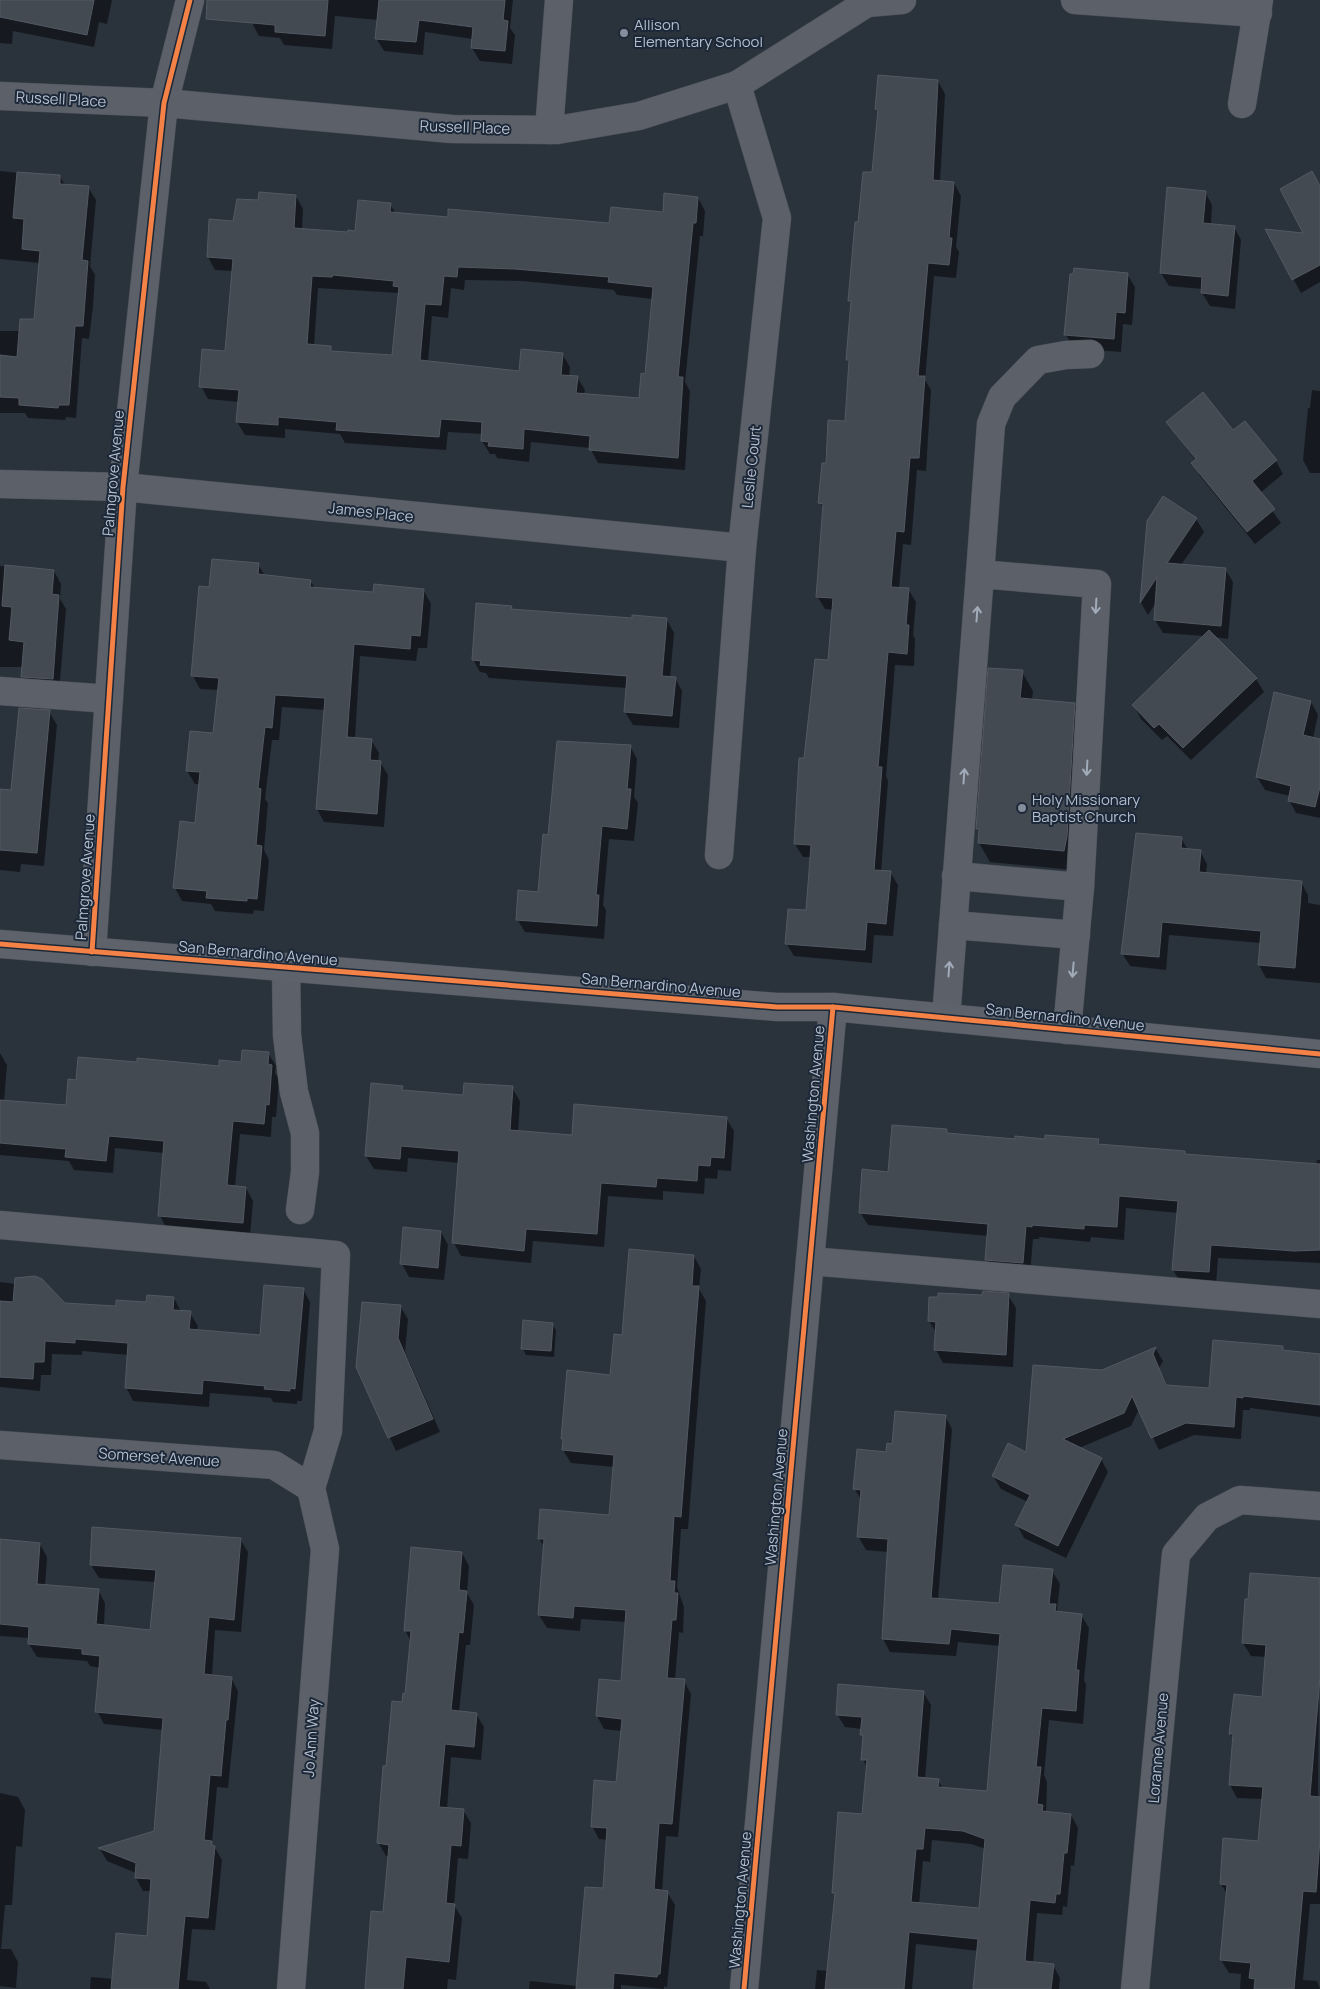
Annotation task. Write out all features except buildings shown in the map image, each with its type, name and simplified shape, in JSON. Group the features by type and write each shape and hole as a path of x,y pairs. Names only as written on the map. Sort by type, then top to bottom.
{"main road":[{"name":"San Bernardino Avenue","path":"0,944 777,1007 834,1008 1320,1054"}],"street":[{"name":"Palmgrove Avenue","path":"92,952 123,487 164,103 190,0"},
{"path":"549,130 559,0"},
{"path":"1076,0 1258,6 1242,104"},
{"name":"Russell Place","path":"0,96 164,103 452,128 549,130 639,116 737,84 867,3 886,1"},
{"name":"Leslie Court","path":"719,855 742,548 777,218 737,84"},
{"path":"946,1018 992,424 1002,397 1038,360 1066,355 1090,354"},
{"name":"James Place","path":"0,484 123,487 742,548"},
{"path":"980,574 1097,584 1080,887 1068,1030"},
{"path":"0,691 109,699"},
{"path":"956,876 1080,887"},
{"path":"953,925 1076,935"},
{"path":"286,968 287,1035 294,1092 305,1133 305,1172 300,1210"},
{"name":"Washington Avenue","path":"744,1989 834,1008"},
{"path":"0,1225 336,1255 328,1431 311,1488"},
{"path":"810,1261 1320,1304"},
{"name":"Somerset Avenue","path":"0,1445 274,1465 311,1488"},
{"name":"Jo Ann Way","path":"291,1989 325,1549 311,1488"},
{"name":"Loranne Avenue","path":"1135,1989 1176,1554 1207,1517 1240,1500 1320,1506"}],"cycle path":[{"path":"92,952 123,487 164,103 190,0"},
{"path":"0,944 777,1007 833,1007 1320,1054"},
{"path":"744,1989 833,1007"}],"place":[{"name":"Allison Elementary School","path":"624,33"},
{"name":"Holy Missionary Baptist Church","path":"1022,808"}]}
